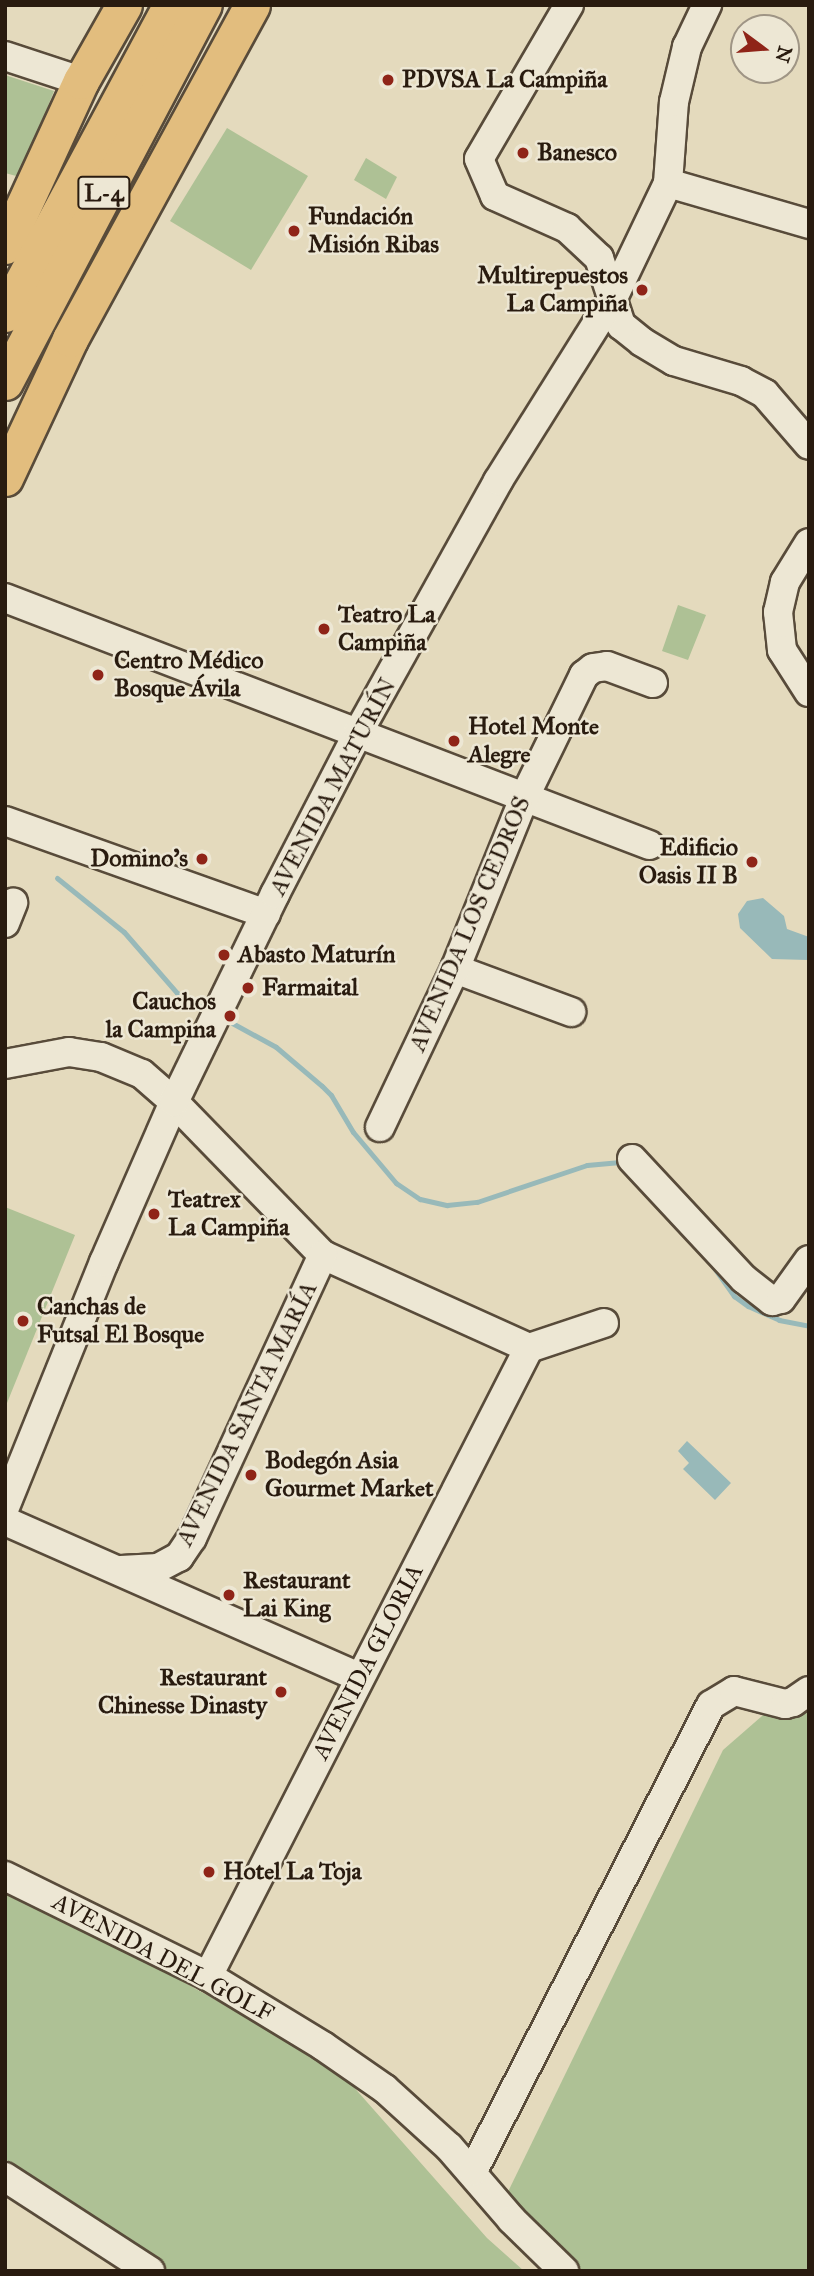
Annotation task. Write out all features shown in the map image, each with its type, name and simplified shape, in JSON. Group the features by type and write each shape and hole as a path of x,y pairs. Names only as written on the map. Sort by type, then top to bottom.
{"main road":[{"name":"L-4","path":"5,246 81,81 124,5"},
{"name":"L-4","path":"32,189 69,145 146,5"},
{"name":"L-4","path":"5,314 171,5"},
{"name":"L-4","path":"5,382 204,5"},
{"name":"L-4","path":"5,460 33,416 70,296 230,5"},
{"name":"L-4","path":"5,478 33,416 129,229 252,5"}],"street":[{"path":"569,5 479,159 495,196 567,228 599,258 621,325 642,342 674,362 741,381 765,394 809,445"},
{"path":"708,5 687,47 674,102 668,183 809,224"},
{"path":"5,57 81,81"},
{"name":"AVENIDA MATURÍN","path":"5,1507 103,1262 174,1102 266,914 359,732 498,481 613,298 668,183"},
{"path":"809,543 785,582 778,612 782,650 809,692"},
{"path":"5,598 649,845"},
{"name":"AVENIDA LOS CEDROS","path":"380,1127 454,969 525,796 583,675 593,668 607,666 653,683"},
{"path":"5,821 266,914"},
{"path":"454,969 571,1012"},
{"path":"5,1064 69,1052 101,1057 142,1074 174,1102 323,1255 529,1348 604,1322"},
{"path":"632,1158 744,1279 772,1301 781,1299 809,1260"},
{"name":"AVENIDA SANTA MARÍA","path":"121,1570 158,1568 179,1556 192,1538 323,1255"},
{"name":"AVENIDA GLORIA","path":"208,1976 529,1348"},
{"path":"5,1521 359,1677"},
{"path":"473,2171 711,1705 734,1692 785,1704 809,1691"},
{"name":"AVENIDA DEL GOLF","path":"5,1875 208,1976 323,2046 385,2089 473,2171 512,2220 564,2271"},
{"path":"5,2177 150,2271"}],"green space":[{"path":"5,75 54,91 20,177 5,173"},
{"path":"227,128 308,176 251,270 170,221"},
{"path":"366,158 397,177 386,199 354,180"},
{"path":"678,605 706,615 688,660 662,651"},
{"name":"Canchas de Futsal El Bosque","path":"5,1207 75,1235 5,1408"},
{"path":"809,1675 809,2271 583,2271 505,2198 723,1750"},
{"path":"5,1890 119,1946 325,2061 344,2076 487,2238 524,2271 168,2271 5,2159"}],"water":[{"path":"763,898 784,916 787,929 809,937 808,960 772,959 740,928 738,914 747,901"},
{"path":"687,1441 731,1483 715,1500 683,1469 689,1463 678,1451"}],"waterway":[{"path":"57,878 124,932 177,993 208,1011"},
{"path":"223,1018 276,1047 322,1086 331,1095 353,1132 396,1183 420,1199 447,1205 477,1202 587,1165 623,1162"},
{"path":"710,1262 734,1296 748,1306 779,1320 809,1326"}],"place":[{"name":"PDVSA La Campiña","path":"388,80"},
{"name":"Banesco","path":"523,153"},
{"name":"Fundación Misión Ribas","path":"294,231"},
{"name":"Multirepuestos La Campiña","path":"642,290"},
{"name":"Teatro La Campiña","path":"324,629"},
{"name":"Centro Médico Bosque Ávila","path":"98,675"},
{"name":"Hotel Monte Alegre","path":"454,741"},
{"name":"Domino's","path":"202,859"},
{"name":"Edificio Oasis II B","path":"752,862"},
{"name":"Abasto Maturín","path":"224,955"},
{"name":"Farmaital","path":"248,988"},
{"name":"Cauchos la Campina","path":"230,1016"},
{"name":"Teatrex La Campiña","path":"154,1214"},
{"name":"Canchas de Futsal El Bosque","path":"23,1321"},
{"name":"Bodegón Asia Gourmet Market","path":"251,1475"},
{"name":"Restaurant Lai King","path":"229,1595"},
{"name":"Restaurant Chinesse Dinasty","path":"281,1692"},
{"name":"Hotel La Toja","path":"209,1872"}]}
